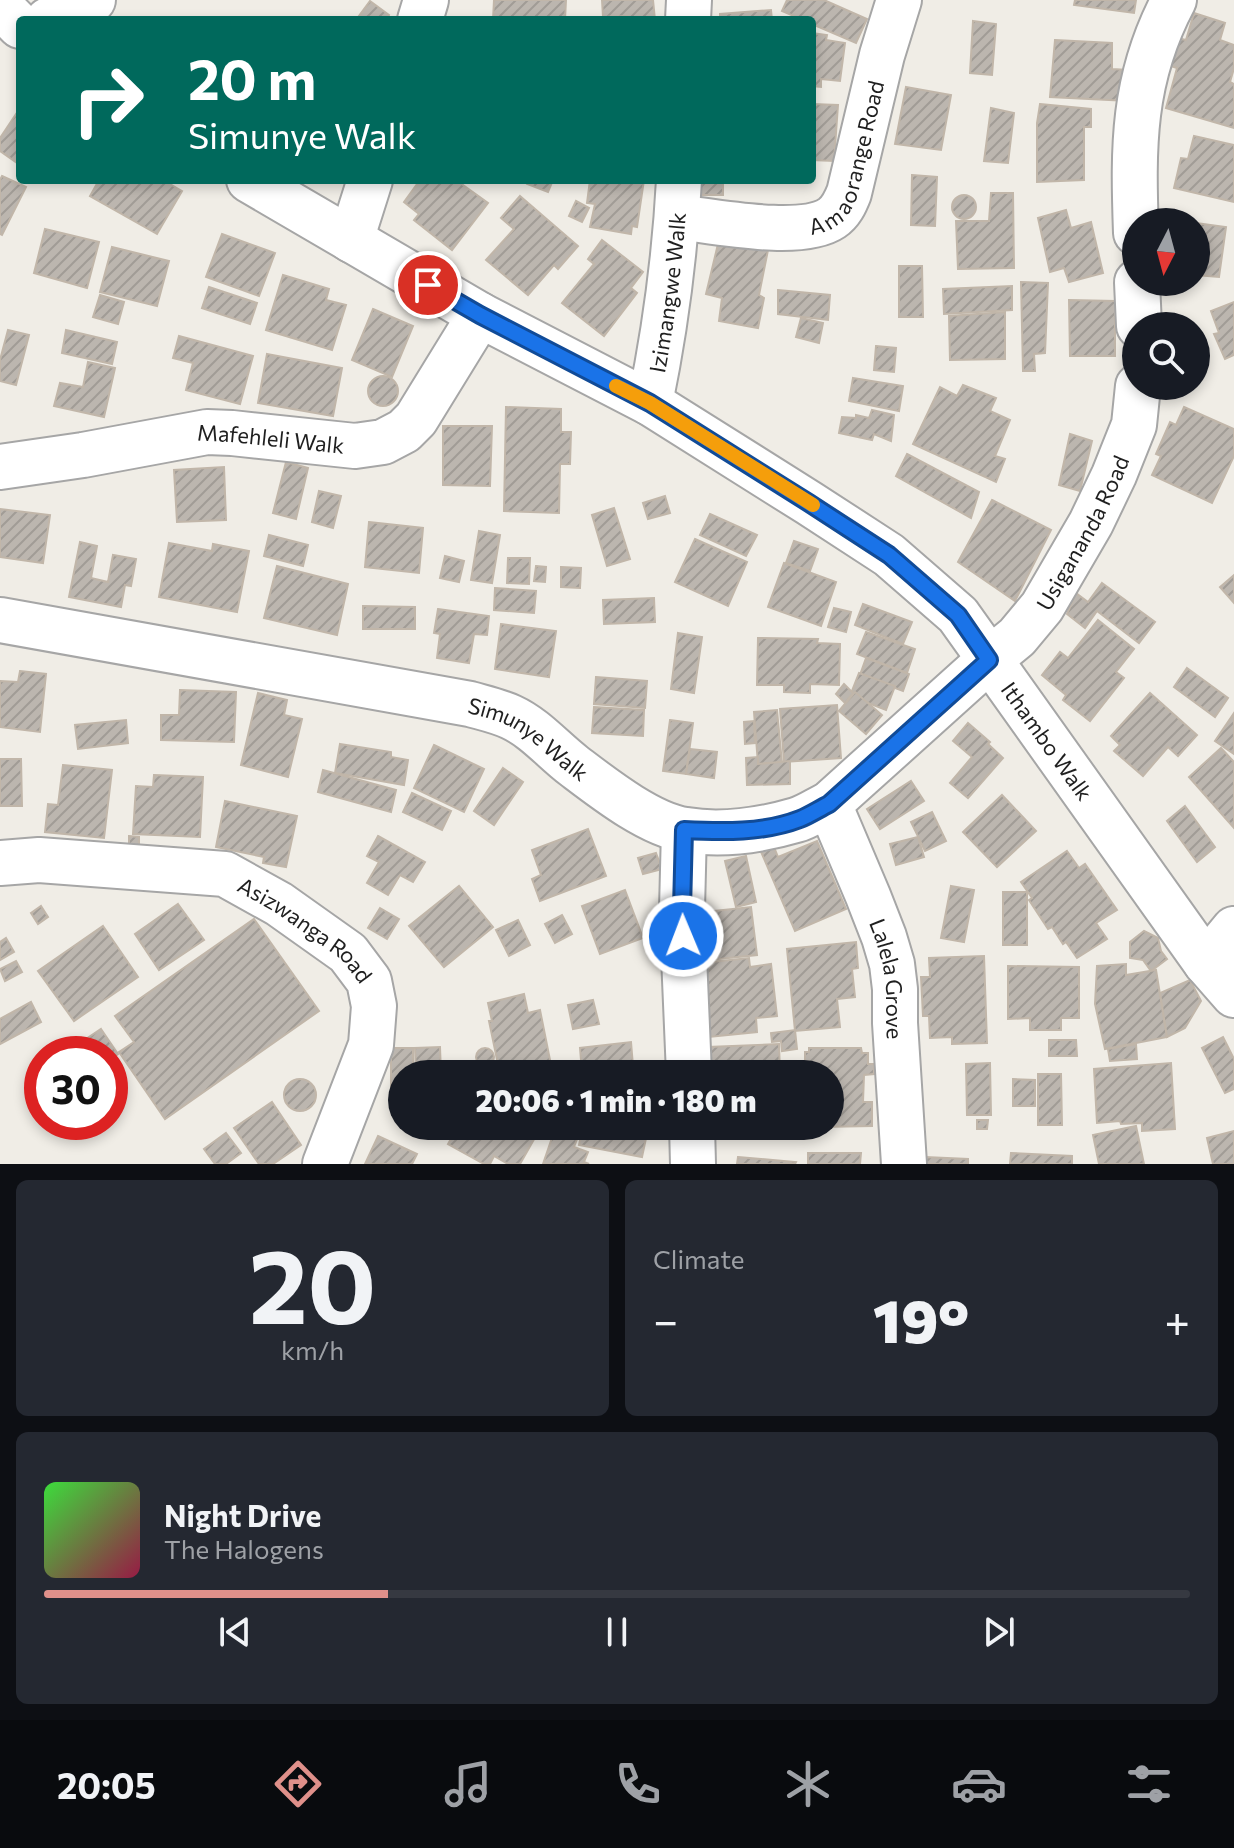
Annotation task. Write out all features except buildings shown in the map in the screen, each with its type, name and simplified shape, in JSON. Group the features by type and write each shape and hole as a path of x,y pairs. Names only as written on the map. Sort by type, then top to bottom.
{"street":[{"path":"58,16 96,0"},
{"name":"Amaorange Road","path":"678,199 773,228 797,228 820,224 832,218 843,208 849,193 882,55 899,0"},
{"path":"1135,208 1134,162 1142,85 1150,53 1174,0"},
{"path":"0,6 16,22"},
{"name":"Ithambo Walk","path":"256,184 480,315 650,403 889,555 958,615 1206,963 1234,995"},
{"path":"351,240 369,184"},
{"name":"Izimangwe Walk","path":"650,403 661,345 678,199"},
{"name":"Mafehleli Walk","path":"0,467 207,432 355,446 383,442 404,431 416,419 480,315"},
{"name":"Usigananda Road","path":"989,660 1017,637 1042,607 1091,523 1134,425 1137,400"},
{"name":"Simunye Walk","path":"0,620 470,704 512,717 632,807 662,822 684,830 730,832 798,820 829,804 989,660"},
{"name":"Lalela Grove","path":"829,804 868,896 892,964 904,1164"},
{"path":"684,830 682,909 688,1060"},
{"name":"Asizwanga Road","path":"0,863 39,860 225,874 279,904 348,953 369,981 374,1006 371,1045 325,1164"},
{"path":"1206,963 1234,929"},
{"path":"692,1140 693,1164"}],"slow traffic":[{"path":"616,386 650,403 813,505"}],"route":[{"path":"428,285 650,403 889,555 958,615 989,660 829,804 798,820 763,827 730,832 684,830 683,936"}]}
